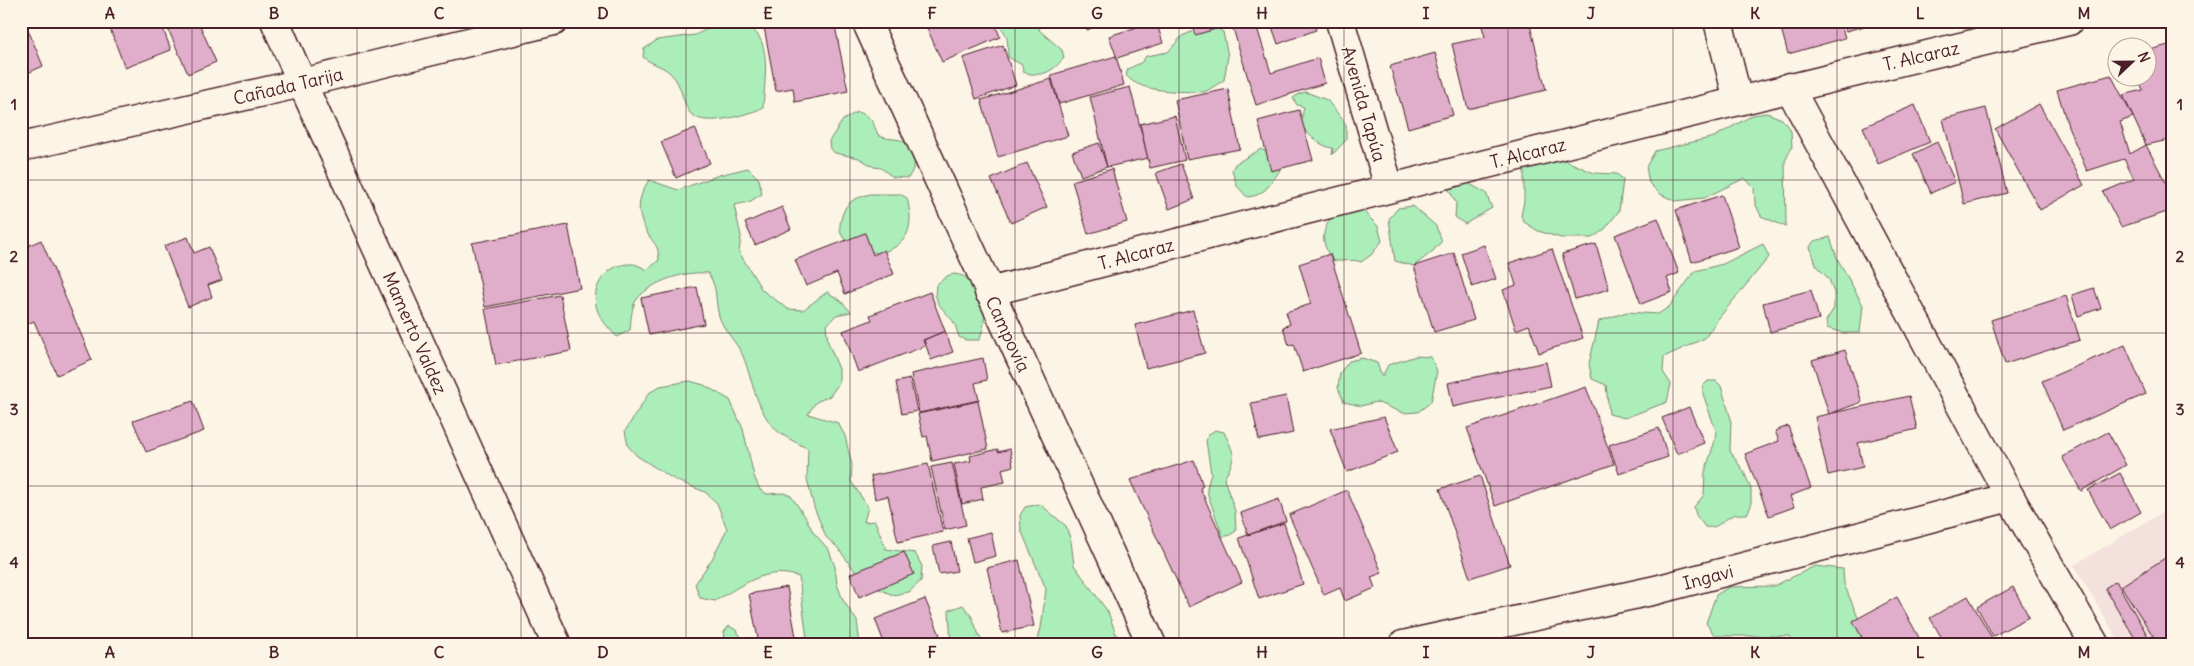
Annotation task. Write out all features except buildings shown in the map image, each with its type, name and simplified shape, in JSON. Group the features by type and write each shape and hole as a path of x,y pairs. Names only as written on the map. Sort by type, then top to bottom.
{"street":[{"name":"Mamerto Valdez","path":"275,21 557,645"},
{"name":"Cañada Tarija","path":"21,147 302,84 554,21"},
{"name":"Campovía","path":"866,21 988,292 1152,645"},
{"name":"Avenida Tapúa","path":"1340,21 1389,187"},
{"path":"1718,21 1738,100"},
{"name":"T. Alcaraz","path":"988,292 1389,187 1789,87 2069,21"},
{"path":"1789,87 2010,497 2095,645"},
{"name":"Ingavi","path":"1403,645 1656,590 2010,497"}],"shaded area":[{"path":"2173,506 2173,645 2121,645 2074,565"}],"green space":[{"path":"723,21 740,23 752,29 760,39 764,50 765,64 763,108 724,119 702,119 694,116 688,110 672,75 643,57 644,49 657,40 695,35"},
{"path":"991,21 1041,21 1039,30 1062,50 1064,58 1051,70 1041,74 1023,72 1022,65 1008,57 1007,40 1002,28"},
{"path":"1210,24 1223,32 1228,56 1224,80 1205,92 1162,90 1141,86 1126,75 1128,69 1142,62 1146,56 1168,52 1182,36"},
{"path":"1306,92 1327,100 1346,124 1346,140 1332,155 1333,148 1316,141 1302,125 1304,107 1297,105 1293,98"},
{"path":"857,112 871,120 878,135 899,140 909,145 915,159 913,169 908,178 893,177 881,168 874,167 859,158 835,153 830,149 829,141 843,120"},
{"path":"1767,113 1782,119 1791,131 1792,147 1785,161 1786,227 1761,216 1755,203 1754,188 1745,178 1704,198 1675,201 1660,194 1649,183 1646,167 1655,151 1714,137 1753,115"},
{"path":"1261,149 1274,157 1280,170 1263,191 1247,197 1237,186 1232,170 1235,164"},
{"path":"1553,155 1594,173 1617,174 1623,180 1619,211 1605,229 1592,238 1561,238 1538,231 1524,222 1521,216 1524,201 1524,169 1530,157"},
{"path":"748,168 759,179 762,194 749,202 734,205 741,236 739,252 762,290 788,309 803,310 827,292 840,300 851,312 836,315 826,326 828,342 839,369 839,383 830,396 816,402 808,414 838,423 845,436 852,465 851,481 868,507 864,522 875,521 886,549 915,553 922,566 921,581 909,592 893,595 879,589 855,571 837,547 826,537 814,507 807,479 808,449 781,434 766,418 743,356 721,322 714,284 708,273 679,276 651,287 635,302 630,330 617,337 600,316 596,307 595,297 597,288 607,273 623,265 635,264 647,270 659,260 657,247 645,228 639,208 642,194 649,180 678,190 719,175"},
{"path":"1442,176 1457,177 1486,193 1492,208 1465,224 1455,217 1456,203"},
{"path":"870,194 900,194 907,198 910,212 908,232 904,238 893,248 878,253 847,241 841,234 840,229 840,223 846,207 856,199"},
{"path":"1413,206 1436,226 1442,241 1432,252 1414,266 1395,261 1389,219 1398,208"},
{"path":"1361,209 1378,226 1382,241 1371,255 1361,262 1354,260 1331,260 1324,242 1324,233 1328,222 1332,216"},
{"path":"1830,237 1837,258 1863,305 1860,333 1843,333 1827,328 1826,321 1834,308 1834,293 1829,279 1817,267 1810,247 1814,241"},
{"path":"1763,244 1769,257 1718,319 1705,338 1664,357 1663,372 1671,384 1667,402 1625,418 1609,414 1606,385 1592,379 1589,364 1599,321 1627,312 1658,314 1669,307 1695,271 1723,264"},
{"path":"954,274 965,277 973,282 983,299 984,320 979,340 966,340 959,337 954,323 937,301 936,285 947,276"},
{"path":"1416,356 1431,357 1437,371 1431,402 1418,412 1403,413 1376,402 1361,406 1344,402 1338,388 1340,373 1349,361 1362,358 1377,363 1382,377 1388,365"},
{"path":"690,381 704,385 730,400 743,429 754,476 760,490 767,494 784,493 791,496 813,532 829,550 843,600 857,621 860,645 802,645 807,639 799,577 787,574 765,575 715,601 700,598 695,584 712,559 727,529 717,503 705,492 675,480 637,456 628,446 625,431 649,393 660,386"},
{"path":"1708,381 1716,381 1721,386 1731,419 1730,451 1744,472 1751,489 1751,506 1747,514 1733,515 1716,526 1705,527 1696,515 1694,507 1704,495 1705,472 1717,434 1703,394 1703,386"},
{"path":"1215,430 1224,432 1233,456 1224,479 1235,511 1236,531 1223,537 1207,488 1211,473 1206,441 1209,434"},
{"path":"1040,504 1066,526 1071,541 1074,565 1108,612 1120,645 1036,645 1041,628 1046,589 1021,530 1020,515 1025,507"},
{"path":"1815,566 1843,569 1844,584 1862,627 1860,645 1794,645 1790,636 1715,636 1706,623 1716,595 1729,587 1774,586"},
{"path":"963,605 972,617 983,645 951,645 949,610"},
{"path":"729,626 736,630 747,645 726,645 724,632"}]}
